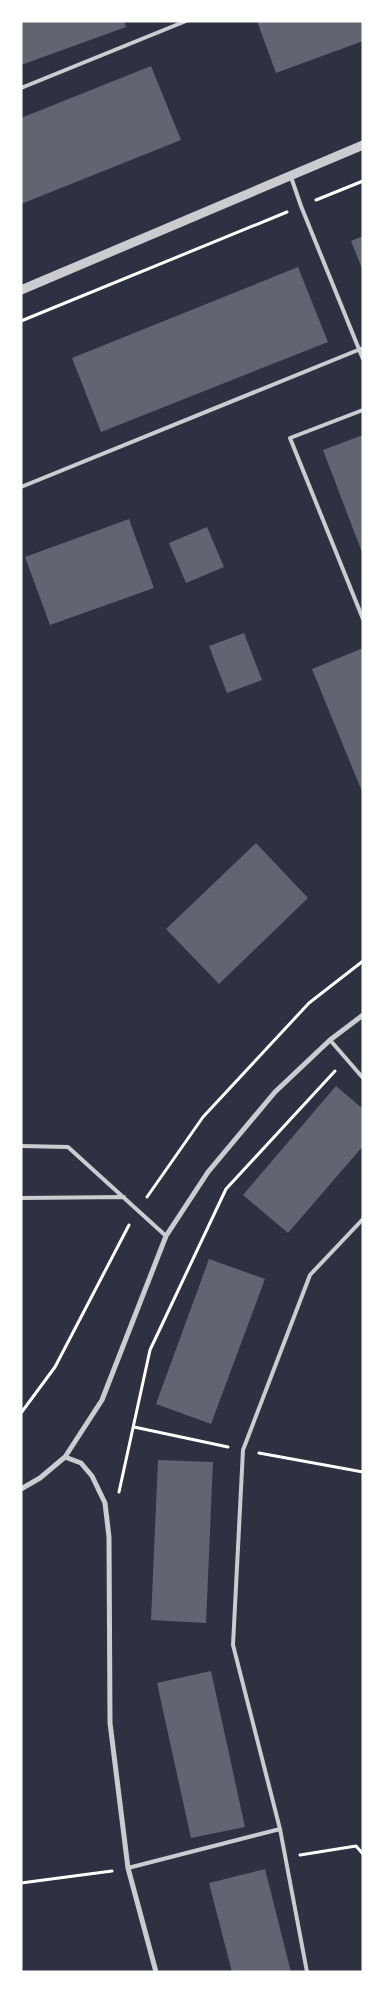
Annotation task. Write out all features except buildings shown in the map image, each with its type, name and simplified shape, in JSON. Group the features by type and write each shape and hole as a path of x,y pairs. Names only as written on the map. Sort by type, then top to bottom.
{"street":[{"path":"21,290 363,145"},
{"path":"21,1490 40,1478 65,1457 102,1400 166,1236 208,1172 275,1092 330,1040 363,1015"},
{"path":"65,1457 81,1463 92,1476 105,1503 109,1537 110,1723 128,1868 156,1972"}],"lane":[{"path":"21,88 186,21"},
{"path":"291,177 301,206 361,348 363,359"},
{"path":"21,487 361,348"},
{"path":"363,410 290,438 363,619"},
{"path":"330,1040 363,1078"},
{"path":"21,1146 68,1146 166,1236"},
{"path":"21,1198 124,1196"},
{"path":"307,1972 280,1829 233,1645 243,1450 310,1274 363,1218"},
{"path":"128,1868 280,1829"}],"path":[{"path":"21,321 363,181"},
{"path":"21,1413 55,1367 138,1209 203,1117 309,1003 363,961"},
{"path":"117,1500 150,1350 226,1189 347,1059"},
{"path":"285,1858 356,1846 363,1854"},
{"path":"21,1882 128,1868"}]}
